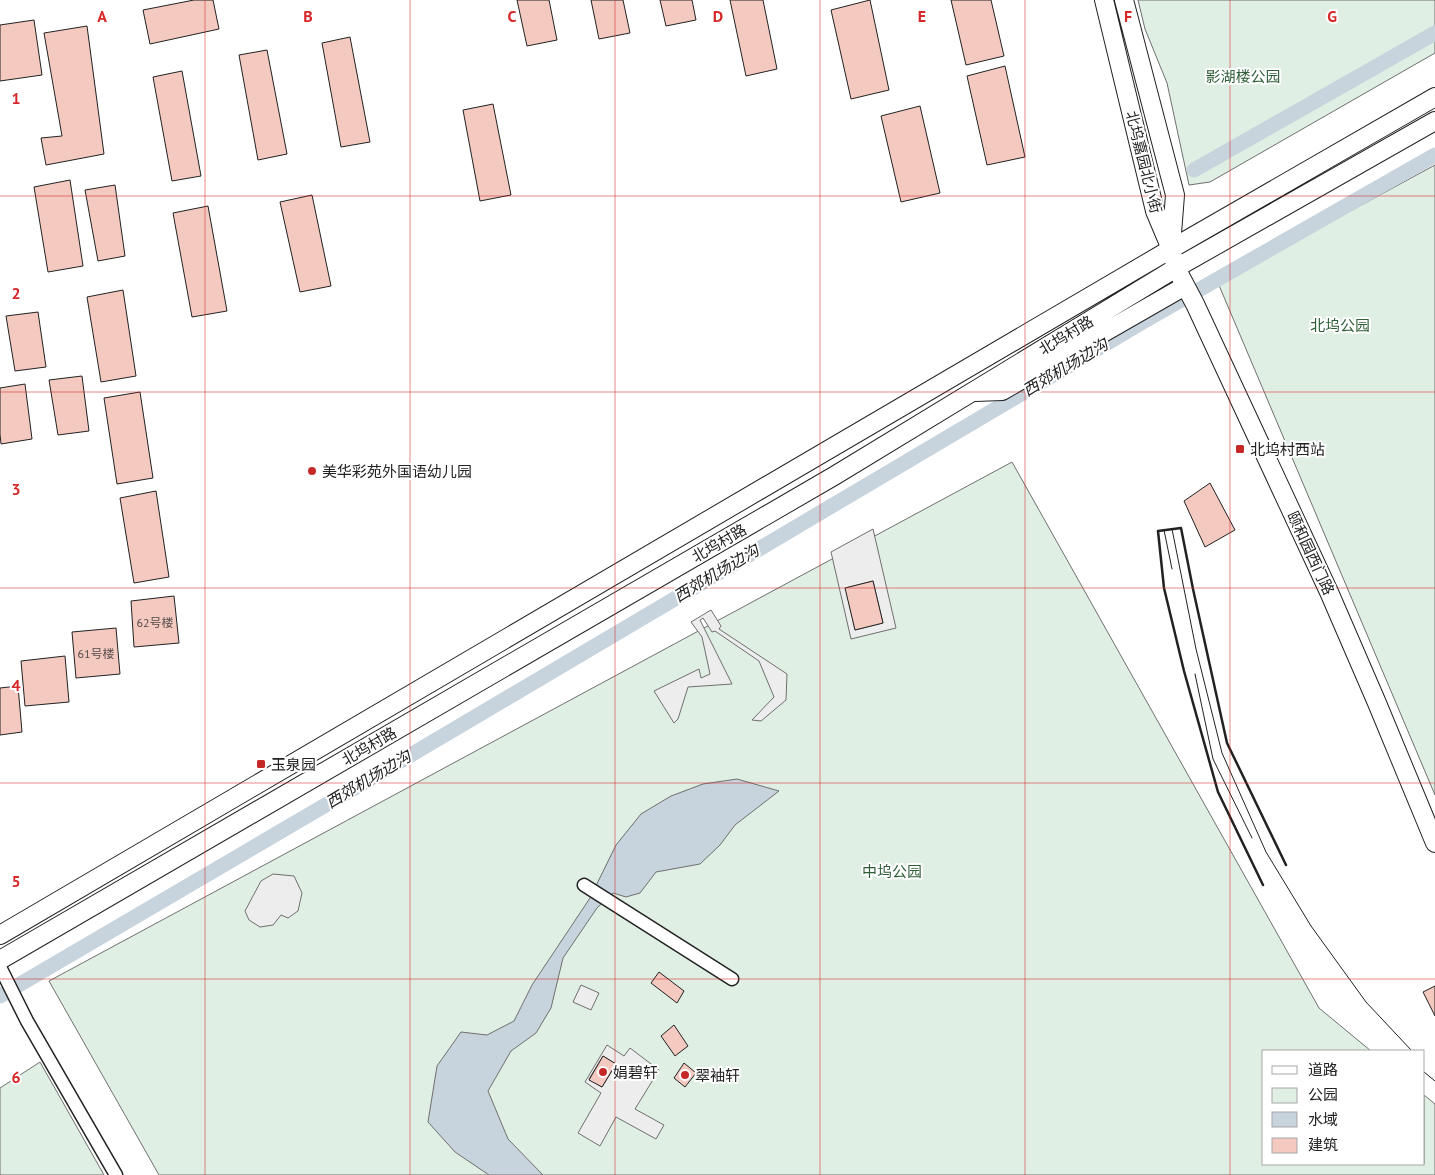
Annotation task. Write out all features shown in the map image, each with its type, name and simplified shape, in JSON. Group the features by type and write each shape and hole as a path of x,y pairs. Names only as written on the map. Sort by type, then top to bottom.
{"main road":[{"name":"北坞嘉园北小街","path":"1104,0 1155,212 1171,249"},
{"name":"北坞嘉园北小街","path":"1124,0 1176,195 1171,249"},
{"name":"北坞村路","path":"0,935 1171,249 1435,97"},
{"name":"北坞村路","path":"0,960 834,476 1176,268 1435,121"},
{"name":"颐和园西门路","path":"1171,249 1176,268 1195,304 1329,592 1435,844"},
{"name":"北坞村路","path":"972,392 1002,391 1185,286"}],"street":[{"path":"584,885 732,979"},
{"path":"0,967 17,1003 116,1175"}],"green space":[{"name":"影湖楼公园","path":"1138,0 1435,0 1435,53 1210,182 1189,185 1167,83 1145,29"},
{"name":"北坞公园","path":"1435,165 1435,795 1218,283"},
{"name":"中坞公园","path":"1012,462 1319,1008 1370,1050 1262,1050 1262,1165 1425,1165 1425,1096 1435,1104 1435,1175 159,1175 49,981"},
{"path":"40,1062 104,1175 0,1175 0,1088"}],"shaded area":[{"path":"873,529 896,628 851,639 831,552","holes":["873,581 883,623 855,630 846,588"]},
{"path":"711,610 721,626 719,629 787,674 786,700 761,721 752,720 774,697 759,661 715,631 712,632 703,618 700,620 732,684 688,687 678,719 674,723 654,691 699,669 701,678 710,674 702,637 691,622"},
{"path":"273,874 294,876 302,893 298,911 288,918 281,915 273,925 260,927 249,920 245,911 261,881"},
{"path":"581,985 599,993 591,1010 573,1002"},
{"path":"607,1045 624,1056 630,1048 659,1070 635,1109 664,1125 656,1139 616,1117 600,1146 578,1133 601,1093 585,1082","holes":["603,1056 616,1064 602,1087 589,1079"]}],"water":[{"path":"737,779 779,791 735,825 720,845 700,864 656,872 640,893 626,897 613,893 597,908 563,958 551,1008 536,1033 511,1051 488,1091 508,1139 543,1175 489,1175 455,1152 428,1122 437,1066 461,1032 487,1035 514,1021 532,985 590,898 616,845 641,814 671,796 703,784"}],"building":[{"path":"194,0 213,0 219,29 150,44 143,10"},
{"path":"517,0 549,0 557,40 527,46"},
{"path":"591,0 623,0 630,33 599,39"},
{"path":"660,0 692,0 696,20 666,26"},
{"path":"730,0 763,0 777,69 746,76"},
{"path":"870,0 889,90 851,99 831,10"},
{"path":"951,0 991,0 1004,56 966,65"},
{"path":"34,20 42,75 0,81 0,25"},
{"path":"87,26 104,154 46,165 41,138 62,136 44,33"},
{"path":"350,37 370,142 341,147 322,43"},
{"path":"267,50 287,154 258,160 239,55"},
{"path":"1005,66 1025,157 987,165 967,76"},
{"path":"182,71 201,176 172,181 153,77"},
{"path":"493,104 511,195 480,201 463,110"},
{"path":"920,106 940,193 901,202 881,116"},
{"path":"70,180 83,266 48,272 34,187"},
{"path":"115,185 125,256 98,261 85,190"},
{"path":"312,195 331,286 300,292 280,202"},
{"path":"208,206 227,311 192,317 173,213"},
{"path":"123,290 136,376 101,382 87,297"},
{"path":"38,312 46,367 15,371 6,316"},
{"path":"82,376 89,431 58,435 49,380"},
{"path":"25,384 32,439 1,444 0,388"},
{"path":"140,392 153,478 117,484 104,398"},
{"path":"1210,483 1235,530 1205,547 1184,501"},
{"path":"156,491 169,577 134,583 120,498"},
{"path":"873,581 883,623 855,630 845,588"},
{"path":"174,596 179,643 134,647 131,601"},
{"path":"116,628 120,674 76,678 72,632"},
{"path":"65,656 69,702 25,706 21,661"},
{"path":"18,686 22,732 0,735 0,688"},
{"path":"659,972 684,991 677,1003 651,983"},
{"path":"1435,986 1435,1016 1423,992"},
{"path":"674,1025 688,1046 675,1056 661,1036"},
{"name":"娟碧轩","path":"603,1056 616,1064 602,1087 589,1080"},
{"name":"翠袖轩","path":"684,1063 696,1073 685,1087 674,1078"}],"waterway":[{"path":"1194,170 1435,33"},
{"name":"西郊机场边沟","path":"0,996 1146,320 1435,155"}],"tram line":[{"path":"1172,529 1196,649 1222,753 1266,852 1311,926 1366,1002 1411,1050"},
{"path":"1164,530 1172,569"},
{"path":"1195,674 1213,759 1252,838"},
{"path":"1425,1073 1435,1081"}],"wall":[{"path":"1263,885 1218,792 1184,671 1164,588 1158,531 1181,528 1227,743 1286,865"}],"place":[{"name":"北坞村西站","path":"1240,449"},
{"name":"美华彩苑外国语幼儿园","path":"312,471"},
{"name":"玉泉园","path":"261,764"},
{"name":"娟碧轩","path":"603,1072"},
{"name":"翠袖轩","path":"685,1075"}]}
